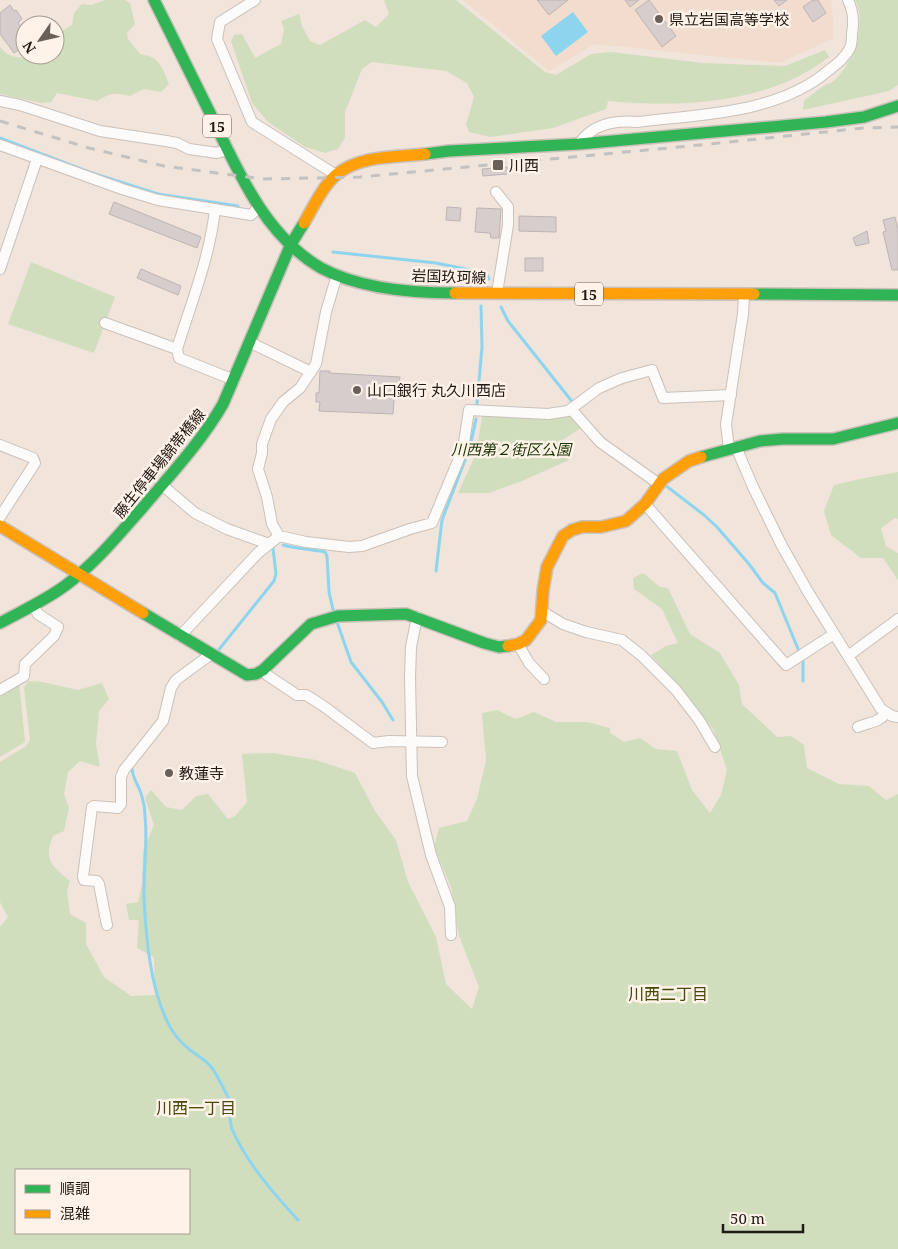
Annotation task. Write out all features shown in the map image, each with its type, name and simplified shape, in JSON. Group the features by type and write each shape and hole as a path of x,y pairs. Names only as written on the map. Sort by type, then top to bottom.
{"street":[{"name":"岩国玖珂線","path":"154,0 259,207 291,244 312,261 337,275 376,285 436,293 898,295"},
{"path":"255,0 220,22 217,39 252,122 336,175 366,161 390,157 449,151 579,144 826,122 864,117 898,106"},
{"path":"579,144 585,134 602,125 730,110 773,100 799,90 822,76 842,60 851,47 854,24 848,0"},
{"path":"0,101 20,105 100,131 172,142 189,149 217,153 228,149"},
{"path":"0,145 158,200 251,214 259,207"},
{"path":"0,269 37,159"},
{"name":"藤生停車場錦帯橋線","path":"0,623 33,606 66,585 102,554 209,428 234,380 291,244 315,203 336,175"},
{"path":"496,192 508,207 508,225 497,293"},
{"path":"215,209 213,232 208,252 177,349 179,358 234,380"},
{"path":"337,275 326,312 318,357 300,388 283,402 271,419 262,444 258,469 267,497 272,524 279,536 315,543 349,547 362,546 432,523 463,449 469,410 548,414 574,407 599,388 622,378 652,370 663,398 731,396"},
{"path":"744,295 743,314 726,424 733,448 782,546 808,592 881,709 898,717"},
{"path":"105,323 177,349"},
{"path":"249,342 311,372"},
{"path":"574,407 600,442 659,484"},
{"path":"0,526 247,675 256,674 263,670 312,624 335,616 406,614 484,643 499,646 518,644 526,640 541,620 542,591 546,568 563,536 572,530 582,527 601,527 626,520 645,504 659,484 689,461 760,441 833,439 898,423"},
{"path":"0,445 33,458 36,463 0,517"},
{"path":"162,485 195,513 269,544"},
{"path":"645,504 786,665 834,634"},
{"path":"180,636 258,553 279,536"},
{"path":"0,690 24,676 25,664 54,636 58,627 38,614 33,606"},
{"path":"542,612 570,627 622,640 642,656 676,690 699,720 715,747"},
{"path":"417,617 411,648 403,742 431,856 450,907 452,934"},
{"path":"848,656 898,619"},
{"path":"518,644 529,663 544,679"},
{"path":"107,925 97,881 84,880 83,877 92,807 118,808 121,804 121,778 124,770 163,721 171,688 176,680 210,654"},
{"path":"263,670 267,675 297,695 306,695 322,705 372,743 442,742"},
{"path":"858,726 874,722 882,718 886,713"}],"shaded area":[{"name":"県立岩国高等学校","path":"463,0 831,0 834,38 780,63 595,44 549,71"}],"green space":[{"path":"105,0 125,0 130,3 135,24 127,33 128,39 140,54 147,55 156,60 162,68 169,84 161,92 144,89 130,96 113,94 97,101 57,93 51,102 41,103 0,94 0,47 11,56 15,57 15,65 65,65 65,29 72,25 74,13 82,4 91,5"},
{"path":"384,0 456,0 545,72 556,75 591,54 611,52 703,63 785,66 825,50 829,57 805,73 780,85 752,93 695,103 665,104 608,101 606,109 553,128 490,137 469,132 466,125 474,97 467,83 446,71 372,62 362,69 345,112 345,138 338,149 325,153 305,147 268,122 252,103 231,41 234,35 242,34 255,58 281,44 284,29 281,21 299,14 302,26 310,41 320,45 365,20 376,27 389,14"},
{"path":"855,0 898,0 898,85 889,91 803,110 804,101 836,79 853,52 857,41 860,20"},
{"path":"31,262 115,297 94,353 8,324"},
{"name":"川西第２街区公園","path":"483,412 567,415 574,417 581,428 558,443 569,460 489,493 458,493 476,454"},
{"path":"898,472 898,519 895,518 881,528 886,546 898,553 898,580 883,558 861,558 831,535 824,511 834,485"},
{"path":"643,573 660,587 668,588 690,634 720,653 739,685 742,704 777,737 791,736 804,745 807,768 839,784 869,786 886,800 898,794 898,1249 0,1249 0,927 8,917 0,902 0,762 26,746 30,740 24,688 28,681 78,690 102,683 109,699 99,711 96,744 100,767 80,761 68,772 64,794 69,808 64,831 53,836 49,851 51,862 70,881 67,890 70,914 86,923 86,944 104,977 131,996 155,995 154,957 137,948 139,920 129,920 126,904 138,902 142,884 143,851 154,825 145,798 151,790 166,807 182,810 196,796 208,794 228,819 235,816 247,802 242,754 272,753 316,760 355,773 375,811 396,840 408,882 436,937 446,984 472,1009 479,987 459,936 451,887 434,847 439,828 467,821 477,799 486,761 482,713 497,710 516,719 534,712 556,722 587,722 610,728 610,733 624,742 640,738 656,749 677,751 692,790 710,813 721,795 727,770 714,731 685,693 651,655 666,646 678,643 662,609 634,589 633,578"},
{"path":"19,682 25,742 0,757 0,693"}],"water":[{"path":"573,12 588,32 556,56 541,36"}],"building":[{"path":"537,0 568,0 549,15"},
{"path":"625,0 639,0 630,7"},
{"path":"649,0 676,36 662,47 635,10"},
{"path":"774,0 787,0 779,6"},
{"path":"813,0 818,0 826,13 813,22 803,7"},
{"path":"10,5 19,15 15,15 14,53 0,34 0,13"},
{"path":"507,167 507,174 483,176 482,169"},
{"path":"114,202 201,237 197,248 109,214"},
{"path":"447,207 461,208 460,221 446,220"},
{"path":"477,208 501,209 499,238 491,238 490,233 475,232"},
{"path":"519,216 556,217 556,232 519,231"},
{"path":"895,217 898,230 898,270 892,270 883,232 886,231 883,220"},
{"path":"867,231 869,243 856,246 853,238"},
{"path":"525,258 543,258 543,271 525,271"},
{"path":"141,269 181,286 178,295 137,278"},
{"name":"山口銀行 丸久川西店","path":"320,371 400,377 399,387 395,387 393,414 319,411 320,402 316,402 316,393 319,393"}],"waterway":[{"path":"0,138 89,172 158,194 238,206"},
{"path":"333,252 436,263 480,272 487,275 489,279"},
{"path":"477,404 482,347 481,306"},
{"path":"501,307 508,321 574,404"},
{"path":"436,571 442,520 470,447 476,419"},
{"path":"665,485 717,527 763,583 775,593 803,661 803,681"},
{"path":"283,545 325,552 327,556 329,592 334,614"},
{"path":"217,652 274,581 276,574 273,548"},
{"path":"337,622 351,662 382,702 393,720"},
{"path":"132,766 145,809 144,899 146,929 153,977 161,1007 177,1037 186,1047 209,1064 214,1071 230,1103 231,1126 238,1141 261,1177 298,1220"}],"railway":[{"path":"0,121 89,148 164,166 263,179 360,177 863,128 898,127"}],"traffic: fast":[{"path":"154,0 242,178 254,199 283,238 321,268 352,281 404,291 455,293"},
{"path":"425,154 579,144 826,122 864,117 898,106"},
{"path":"0,623 50,596 87,567 107,548 196,444 223,404 291,244 304,223"},
{"path":"754,294 898,295"},
{"path":"701,457 760,441 833,439 898,423"},
{"path":"143,613 247,675 256,674 263,670 311,624 338,616 406,614 484,643 499,647 508,646"}],"traffic: slow":[{"path":"304,223 326,185 345,168 367,160 425,154"},
{"path":"455,293 754,294"},
{"path":"508,646 526,640 541,620 547,567 563,536 572,530 582,527 601,527 626,521 645,504 663,479 689,461 701,457"},
{"path":"0,526 143,613"}],"place":[{"name":"県立岩国高等学校","path":"659,19"},
{"name":"川西","path":"498,165"},
{"name":"山口銀行 丸久川西店","path":"357,390"},
{"name":"教蓮寺","path":"169,773"}],"district":[{"name":"川西二丁目","path":"668,994"},
{"name":"川西一丁目","path":"196,1108"}]}
